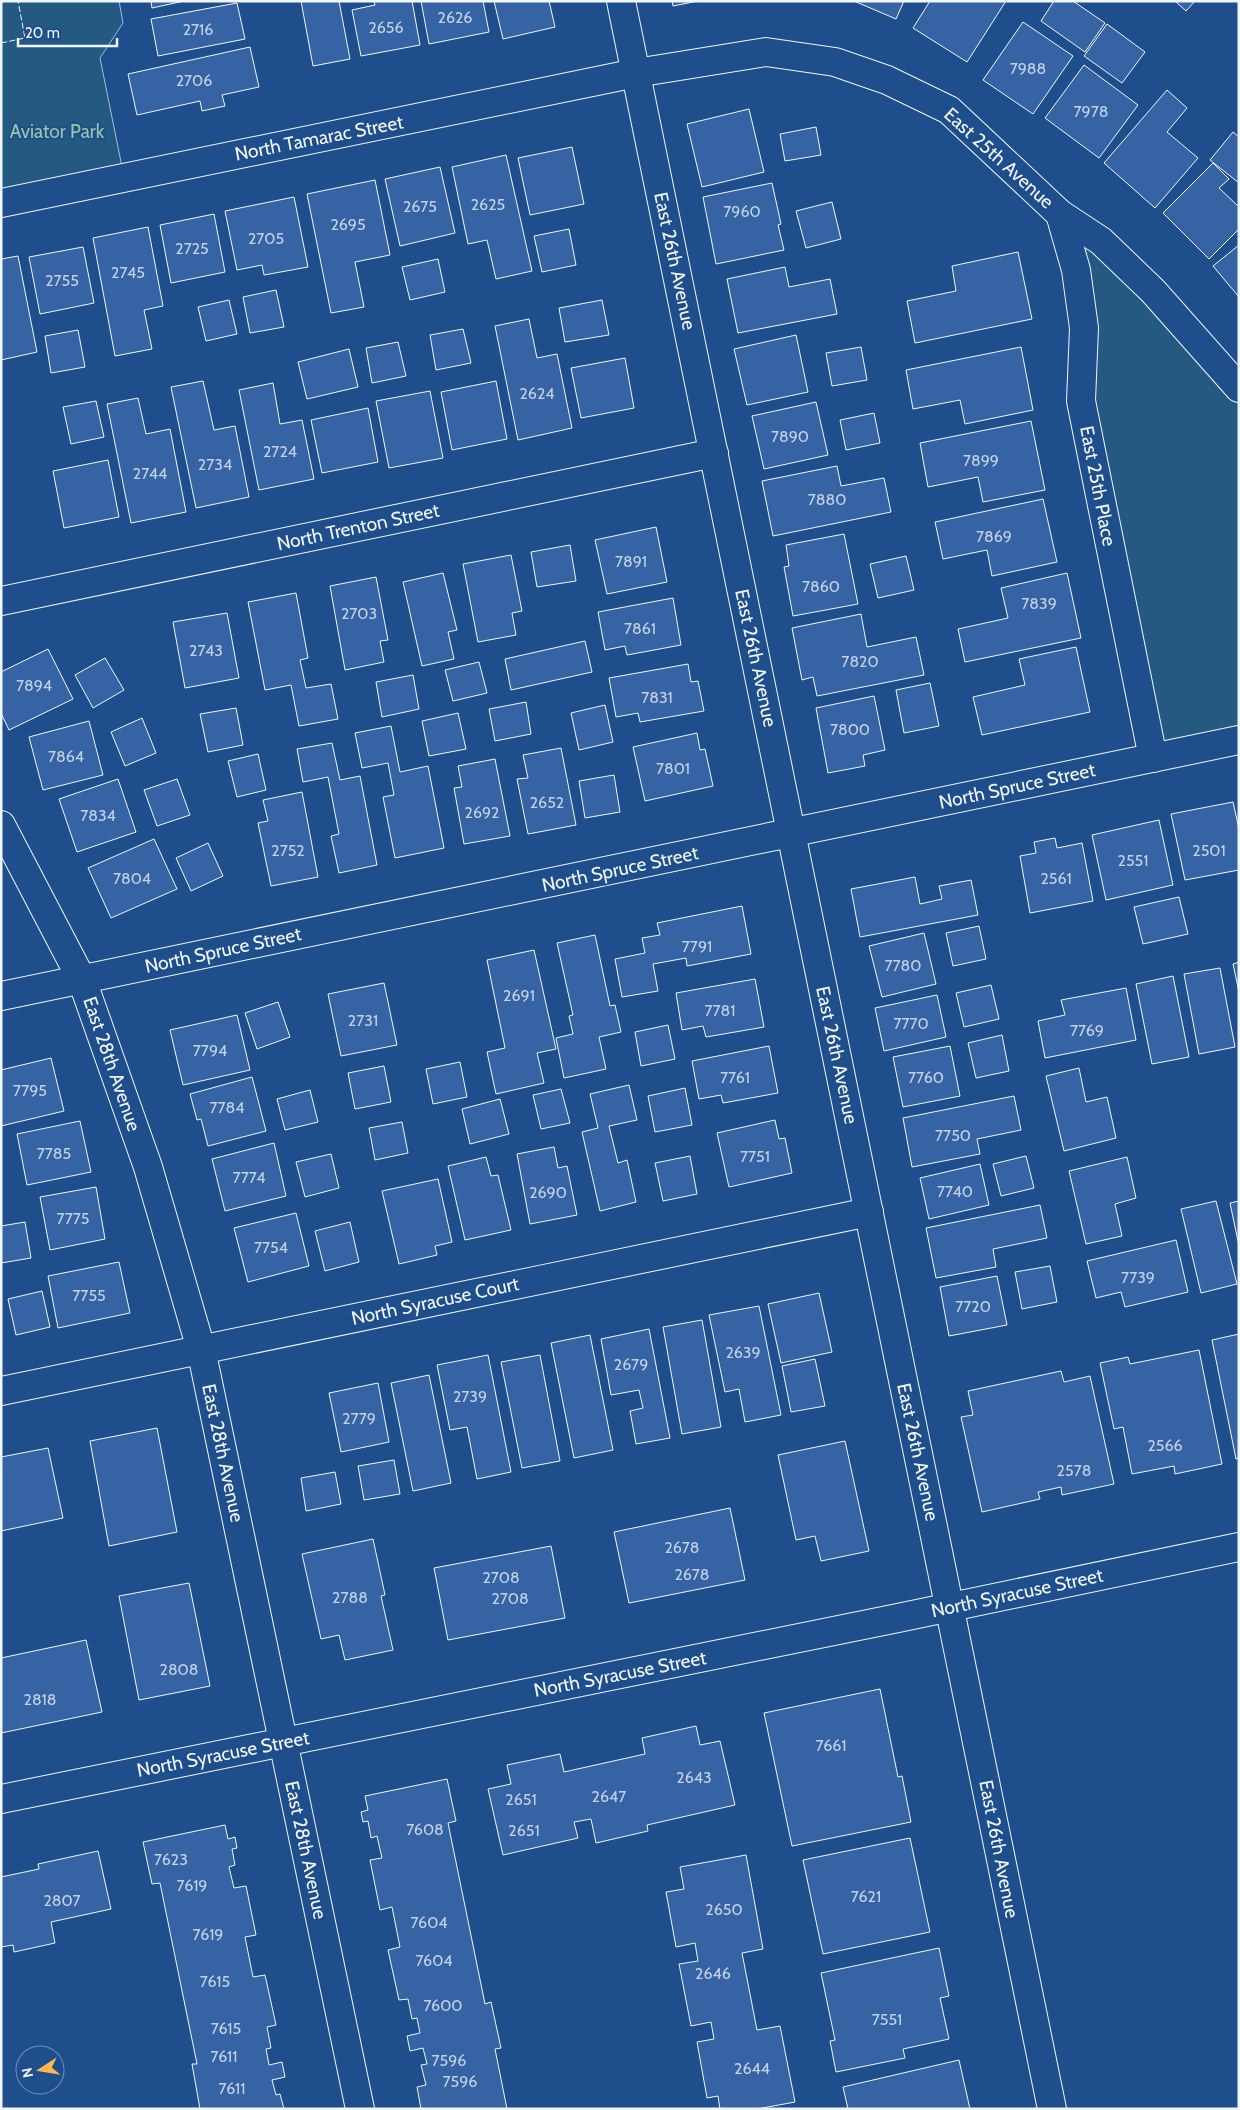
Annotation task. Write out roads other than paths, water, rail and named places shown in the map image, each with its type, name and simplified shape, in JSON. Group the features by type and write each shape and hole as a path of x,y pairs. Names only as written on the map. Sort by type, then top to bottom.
{"street":[{"name":"East 26th Avenue","path":"621,1 1052,2109"},
{"name":"East 25th Avenue","path":"636,73 766,52 835,62 888,80 949,110 1060,214 1101,241 1153,290 1239,388"},
{"name":"North Tamarac Street","path":"1,203 636,73"},
{"name":"East 25th Place","path":"1060,214 1076,270 1084,328 1081,401 1153,758"},
{"name":"North Trenton Street","path":"1,601 714,453"},
{"name":"North Spruce Street","path":"1,996 1239,740"},
{"name":"East 28th Avenue","path":"1,825 82,980 148,1167 201,1349 360,2109"},
{"name":"North Syracuse Court","path":"1,1391 869,1212"},
{"name":"North Syracuse Street","path":"1,1799 1239,1547"}],"park label":[{"name":"Aviator Park","path":"57,131"}]}
